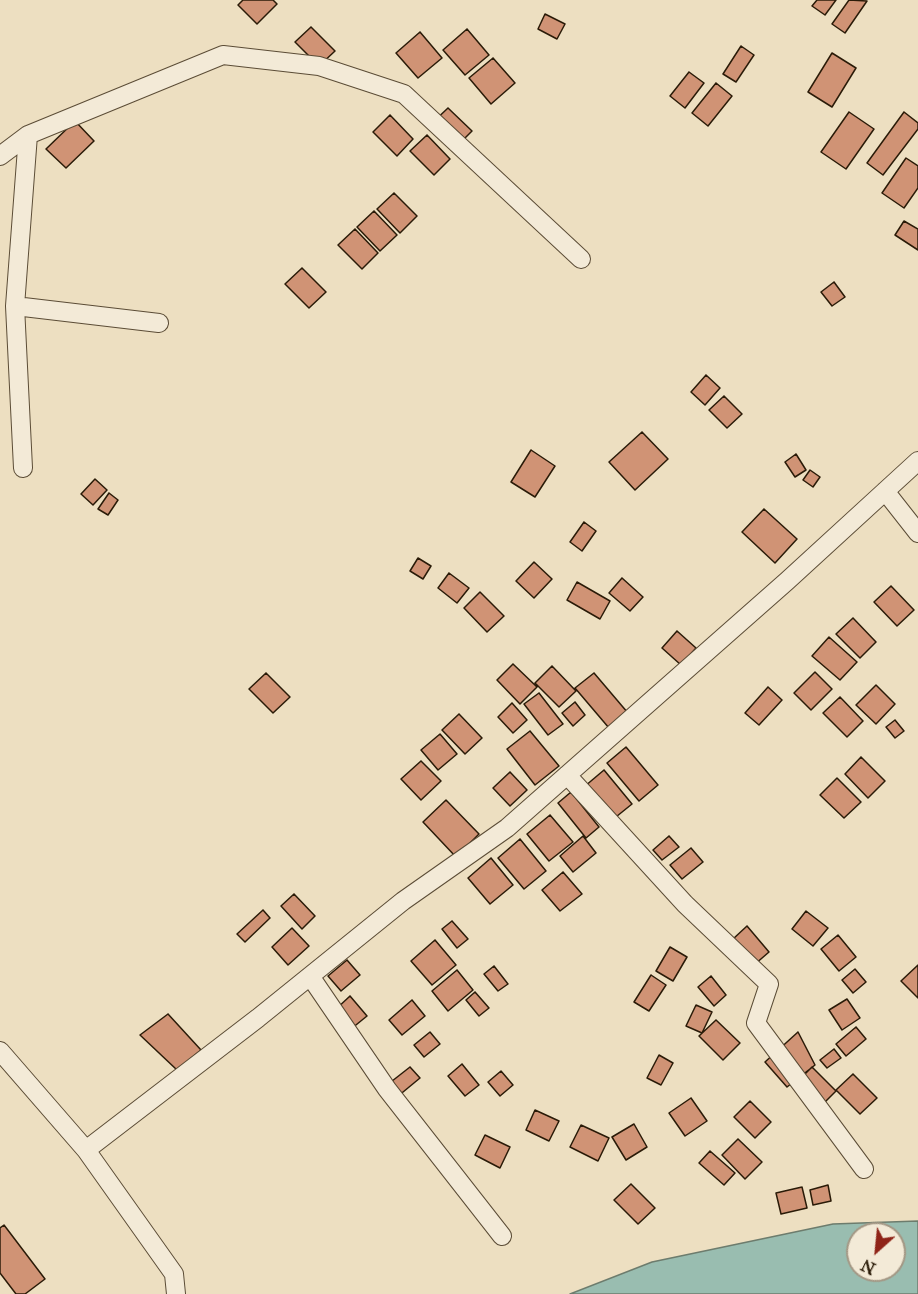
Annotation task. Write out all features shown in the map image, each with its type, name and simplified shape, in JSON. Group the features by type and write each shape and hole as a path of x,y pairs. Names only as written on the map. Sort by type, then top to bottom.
{"street":[{"path":"0,156 28,135 223,55 319,66 404,94 581,259"},
{"path":"23,468 15,306 28,135"},
{"path":"15,306 159,323"},
{"path":"86,1150 403,901 507,828 787,581 918,461"},
{"path":"885,491 918,533"},
{"path":"567,775 685,904 770,984 756,1023 864,1169"},
{"path":"310,976 387,1089 502,1236"},
{"path":"0,1051 86,1150 174,1274 176,1294"}],"water":[{"path":"918,1221 918,1294 570,1294 652,1262 833,1224 846,1224 846,1282 906,1282 906,1222 890,1222"}],"building":[{"path":"243,0 273,0 277,4 257,24 238,5"},
{"path":"817,0 836,0 825,15 812,6"},
{"path":"849,0 867,1 845,33 832,24"},
{"path":"545,14 565,24 557,39 538,29"},
{"path":"311,27 335,51 319,66 295,42"},
{"path":"467,29 489,55 465,75 443,50"},
{"path":"420,32 442,58 418,78 396,53"},
{"path":"741,46 754,55 736,82 723,74"},
{"path":"832,53 856,68 832,107 808,92"},
{"path":"493,58 515,83 491,104 469,78"},
{"path":"689,72 704,83 685,108 670,96"},
{"path":"716,83 732,96 708,126 692,113"},
{"path":"448,108 472,131 455,148 431,124"},
{"path":"849,112 874,129 846,169 821,152"},
{"path":"904,112 918,123 918,129 883,175 867,163"},
{"path":"390,115 413,139 397,156 373,132"},
{"path":"75,121 94,141 66,168 46,149"},
{"path":"427,135 450,159 434,175 410,151"},
{"path":"906,158 918,166 918,188 904,208 882,193"},
{"path":"394,193 417,216 400,233 377,209"},
{"path":"374,211 397,235 380,251 357,227"},
{"path":"904,221 918,229 918,250 895,235"},
{"path":"355,229 378,253 362,269 338,245"},
{"path":"302,268 326,292 309,308 285,284"},
{"path":"834,282 845,297 832,306 821,292"},
{"path":"706,375 720,388 705,405 691,392"},
{"path":"724,396 742,414 727,428 709,410"},
{"path":"642,432 668,459 635,490 609,462"},
{"path":"531,450 555,466 535,497 511,482"},
{"path":"796,454 806,470 795,477 785,462"},
{"path":"810,470 820,477 813,487 803,480"},
{"path":"95,479 107,490 93,505 81,494"},
{"path":"109,493 118,500 108,515 98,509"},
{"path":"764,509 797,539 775,563 742,532"},
{"path":"584,522 596,531 582,551 570,542"},
{"path":"418,558 431,566 423,579 410,571"},
{"path":"534,562 552,579 534,598 516,581"},
{"path":"449,573 469,588 457,603 438,588"},
{"path":"622,578 643,597 630,611 609,593"},
{"path":"577,582 610,601 600,619 567,600"},
{"path":"891,586 914,610 897,626 874,602"},
{"path":"480,592 504,616 487,632 464,608"},
{"path":"853,618 876,642 860,658 836,634"},
{"path":"677,631 696,648 681,665 662,648"},
{"path":"829,637 857,662 840,680 812,656"},
{"path":"513,664 537,687 520,704 497,680"},
{"path":"552,666 576,691 559,707 535,683"},
{"path":"815,672 832,689 811,710 794,693"},
{"path":"266,673 290,697 273,713 249,689"},
{"path":"594,673 628,713 609,728 575,688"},
{"path":"876,685 895,704 876,724 856,705"},
{"path":"768,687 782,700 759,725 745,713"},
{"path":"539,693 563,724 548,735 524,704"},
{"path":"840,697 863,721 847,737 823,713"},
{"path":"575,702 585,715 573,726 562,713"},
{"path":"512,703 527,720 513,733 498,717"},
{"path":"459,714 482,738 465,754 442,730"},
{"path":"895,720 904,731 895,738 886,727"},
{"path":"530,731 559,766 535,785 507,749"},
{"path":"440,734 457,754 438,770 421,750"},
{"path":"626,747 658,785 639,801 607,763"},
{"path":"861,757 885,781 868,798 845,774"},
{"path":"421,761 441,781 421,800 401,779"},
{"path":"604,770 632,804 606,825 578,792"},
{"path":"510,772 527,790 510,806 493,788"},
{"path":"837,778 861,802 844,818 820,795"},
{"path":"571,792 599,827 586,838 558,803"},
{"path":"446,800 479,834 456,857 423,822"},
{"path":"550,815 573,842 549,861 527,834"},
{"path":"583,836 596,853 573,872 560,856"},
{"path":"669,836 679,847 662,860 653,850"},
{"path":"520,839 546,871 524,889 498,858"},
{"path":"691,848 703,862 682,879 670,865"},
{"path":"491,858 513,885 490,904 468,878"},
{"path":"563,872 582,894 560,911 542,890"},
{"path":"294,894 315,916 302,929 281,906"},
{"path":"263,910 270,918 245,942 237,934"},
{"path":"806,911 828,928 813,946 792,929"},
{"path":"452,921 468,939 457,948 442,929"},
{"path":"747,926 769,952 754,965 733,939"},
{"path":"292,928 309,946 288,965 272,947"},
{"path":"838,935 856,957 839,971 821,949"},
{"path":"435,940 456,965 432,985 411,961"},
{"path":"670,947 687,957 673,981 656,971"},
{"path":"347,960 360,975 341,991 328,976"},
{"path":"918,965 918,998 901,981"},
{"path":"494,966 508,984 498,991 484,974"},
{"path":"855,969 866,982 853,993 842,980"},
{"path":"457,970 473,990 448,1011 432,991"},
{"path":"651,975 666,985 649,1011 634,1002"},
{"path":"711,976 726,995 714,1006 698,987"},
{"path":"475,992 489,1008 479,1016 466,1000"},
{"path":"350,996 367,1016 351,1029 335,1010"},
{"path":"847,999 860,1018 842,1030 829,1010"},
{"path":"412,1000 425,1016 402,1035 389,1020"},
{"path":"696,1005 712,1012 702,1033 686,1026"},
{"path":"168,1014 201,1050 177,1070 140,1035"},
{"path":"716,1020 740,1043 723,1060 699,1036"},
{"path":"856,1027 866,1039 846,1056 836,1044"},
{"path":"430,1032 440,1044 424,1057 414,1045"},
{"path":"798,1032 815,1065 787,1087 765,1062"},
{"path":"834,1049 841,1058 827,1068 820,1060"},
{"path":"659,1055 673,1063 661,1085 647,1078"},
{"path":"462,1064 479,1085 465,1096 448,1076"},
{"path":"410,1067 420,1078 397,1097 387,1085"},
{"path":"812,1067 836,1091 819,1108 796,1083"},
{"path":"501,1071 513,1085 500,1096 488,1082"},
{"path":"853,1074 877,1098 860,1114 836,1090"},
{"path":"691,1098 707,1121 685,1136 669,1113"},
{"path":"750,1101 771,1122 755,1138 734,1117"},
{"path":"535,1110 559,1121 549,1141 526,1130"},
{"path":"634,1124 647,1147 626,1160 612,1137"},
{"path":"581,1125 609,1138 598,1161 570,1147"},
{"path":"485,1135 510,1147 500,1168 475,1155"},
{"path":"738,1139 762,1162 745,1179 722,1155"},
{"path":"710,1151 735,1173 724,1185 699,1163"},
{"path":"631,1184 655,1208 638,1224 614,1200"},
{"path":"828,1185 831,1201 813,1205 810,1190"},
{"path":"802,1187 807,1208 781,1214 776,1193"},
{"path":"4,1225 45,1279 25,1294 16,1294 0,1273 0,1228"}]}
